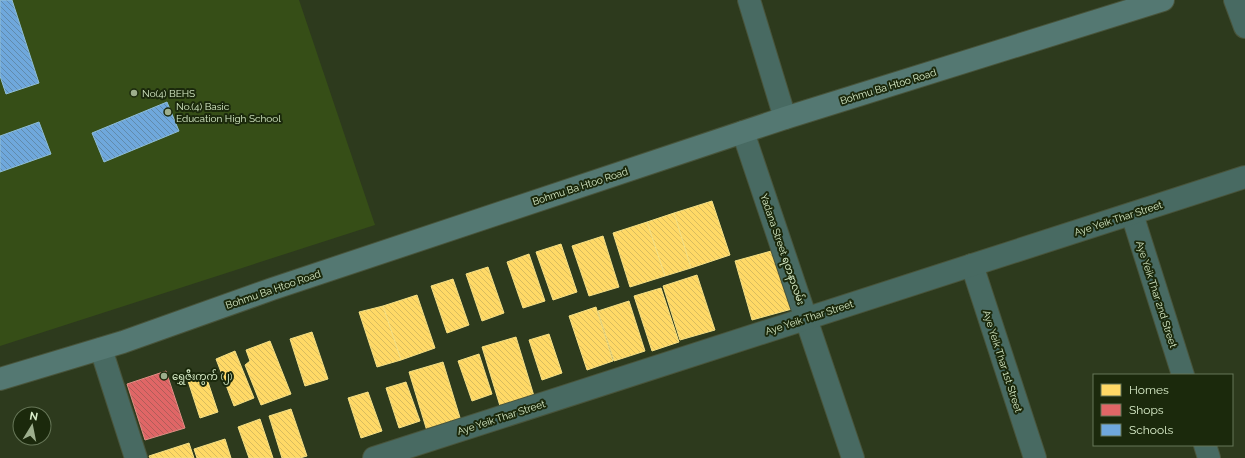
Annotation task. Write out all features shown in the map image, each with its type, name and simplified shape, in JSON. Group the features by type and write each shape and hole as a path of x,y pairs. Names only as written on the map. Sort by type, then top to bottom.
{"main road":[{"name":"Bohmu Ba Htoo Road","path":"0,379 101,348 272,289 785,118 1163,0"}],"street":[{"path":"749,0 785,118"},
{"path":"1236,0 1245,27"},
{"name":"Yadana Street ရတနာလမ်း","path":"743,132 853,458"},
{"name":"Aye Yeik Thar Street","path":"374,458 1245,177"},
{"name":"Aye Yeik Thar 2nd Street","path":"1132,214 1183,374"},
{"name":"Aye Yeik Thar 1st Street","path":"972,265 1035,458"},
{"path":"101,348 136,458"},
{"path":"1205,446 1209,458"}],"shaded area":[{"name":"No.(4) Basic Education High School","path":"0,0 299,0 375,225 0,346"}],"building: Homes":[{"path":"712,201 730,255 691,268 674,213"},
{"path":"674,213 691,268 665,276 647,222"},
{"path":"647,222 665,276 630,287 613,233"},
{"path":"603,236 619,287 589,296 572,246"},
{"path":"561,244 577,292 553,300 536,252"},
{"path":"775,250 792,309 752,320 735,261"},
{"path":"529,254 545,301 523,308 507,262"},
{"path":"488,267 504,313 482,321 466,274"},
{"path":"697,275 715,330 680,340 663,286"},
{"path":"453,279 469,325 447,333 431,286"},
{"path":"661,288 679,342 652,351 634,296"},
{"path":"417,295 435,348 401,360 383,306"},
{"path":"629,301 645,351 614,361 598,311"},
{"path":"383,306 401,360 377,367 359,312"},
{"path":"596,307 613,361 587,370 569,316"},
{"path":"312,332 328,379 305,386 290,339"},
{"path":"549,334 562,373 542,380 529,340"},
{"path":"516,337 534,396 500,406 482,347"},
{"path":"270,341 291,394 261,405 245,365 250,361 246,350"},
{"path":"235,351 254,398 234,406 216,359"},
{"path":"479,354 492,394 472,401 458,361"},
{"path":"443,362 461,421 427,431 409,372"},
{"path":"206,376 218,412 200,418 188,381"},
{"path":"406,382 420,421 399,428 386,388"},
{"path":"368,392 382,431 361,438 348,398"},
{"path":"291,409 307,456 300,458 282,458 269,416"},
{"path":"260,419 273,458 249,458 238,427"},
{"path":"225,439 231,458 197,458 194,449"},
{"path":"189,443 194,458 150,458 149,456"}],"building: Shops":[{"path":"166,371 185,428 145,440 127,384"}],"building: Schools":[{"path":"0,0 12,0 39,83 6,94 0,76"},
{"path":"167,102 179,131 104,162 92,133"},
{"path":"39,122 51,154 0,172 0,136"}],"place":[{"name":"No(4) BEHS","path":"134,93"},
{"name":"No.(4) Basic Education High School","path":"168,112"},
{"name":"ရွှေဇီးကွက် (၂)","path":"164,376"}]}
